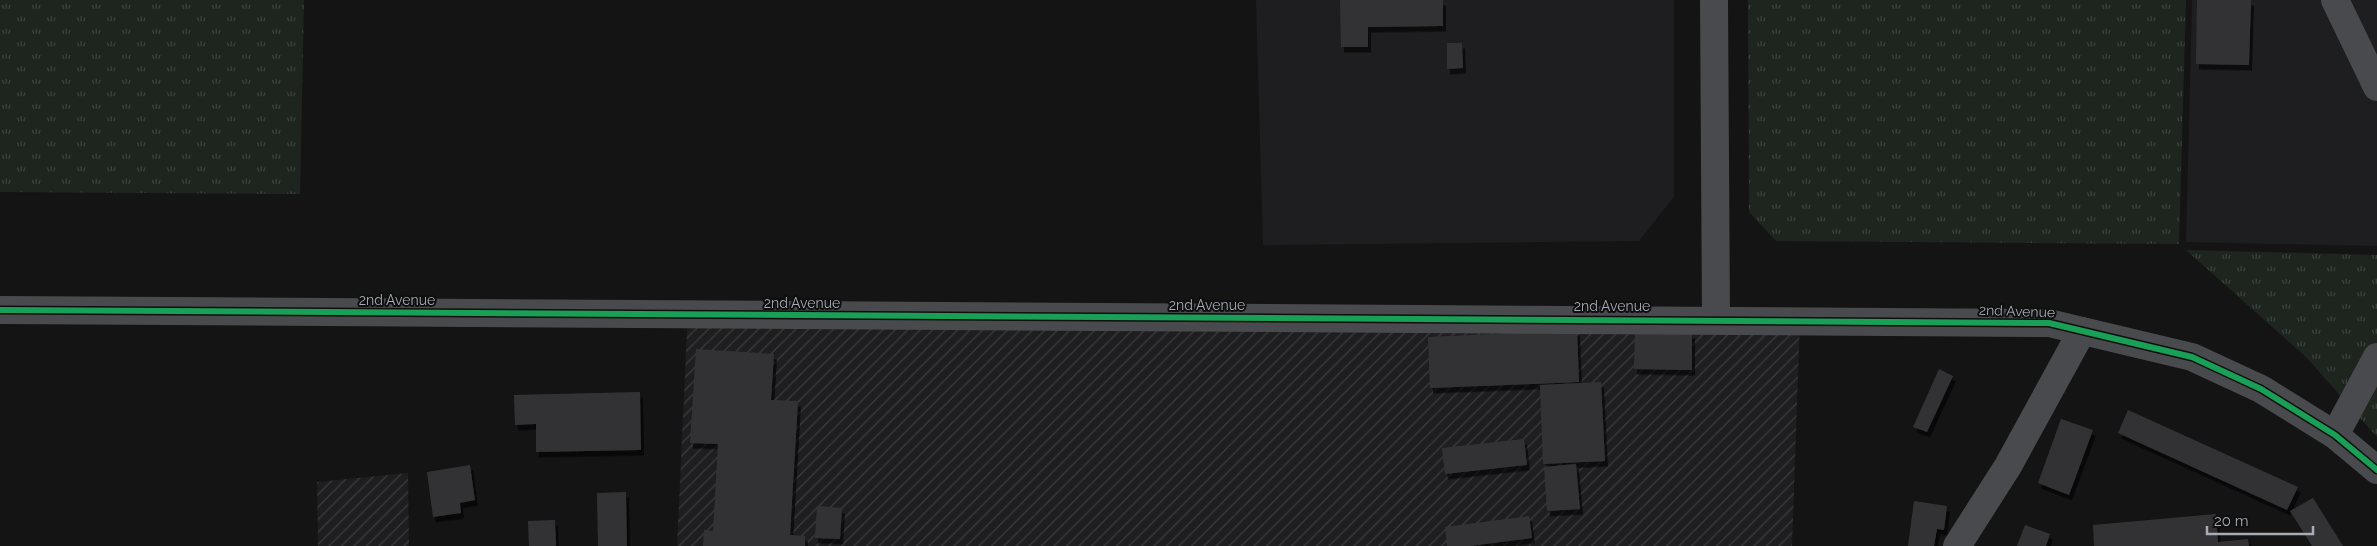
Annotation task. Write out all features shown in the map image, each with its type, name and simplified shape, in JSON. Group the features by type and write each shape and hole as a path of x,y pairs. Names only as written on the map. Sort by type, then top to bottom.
{"street":[{"path":"1714,0 1716,319"},
{"path":"2334,0 2377,88"},
{"name":"2nd Avenue","path":"0,310 1716,319 2049,323 2192,357 2261,389 2335,434 2377,470"},
{"path":"1957,546 2008,466 2082,331"},
{"path":"2335,434 2377,357"}],"shaded area":[{"path":"1256,0 1674,0 1674,197 1639,241 1263,245"},
{"path":"2192,0 2377,0 2377,246 2186,242"},
{"path":"688,310 1800,318 1792,546 677,546"},
{"path":"408,473 409,546 318,546 317,482"}],"green space":[{"path":"0,0 304,0 300,194 0,192"},
{"path":"1748,0 2186,0 2179,244 1776,241 1749,212"},
{"path":"2186,250 2377,255 2377,437 2306,357"}],"building":[{"path":"1340,0 1443,0 1443,26 1368,27 1368,47 1341,47"},
{"path":"2197,0 2251,0 2249,65 2196,64"},
{"path":"1447,43 1462,43 1463,68 1447,69"},
{"path":"1577,330 1579,382 1430,388 1428,337"},
{"path":"1635,332 1692,333 1692,370 1634,369"},
{"path":"696,349 774,354 771,400 798,401 790,535 805,536 805,546 703,546 704,530 713,531 718,444 690,443"},
{"path":"1939,369 1953,376 1927,432 1913,427"},
{"path":"1601,382 1605,461 1543,464 1540,385"},
{"path":"640,392 641,450 536,452 536,424 515,425 514,395"},
{"path":"2128,410 2298,487 2287,510 2118,433"},
{"path":"2061,419 2093,430 2069,495 2038,483"},
{"path":"1524,439 1527,465 1445,474 1442,448"},
{"path":"1576,464 1580,509 1547,511 1544,467"},
{"path":"470,465 475,500 460,503 461,513 433,517 427,472"},
{"path":"626,492 627,546 598,546 597,493"},
{"path":"2313,498 2343,546 2312,546 2290,511"},
{"path":"1914,501 1947,506 1944,530 1937,529 1934,546 1908,546"},
{"path":"817,506 842,508 840,539 815,538"},
{"path":"2216,514 2218,542 2248,539 2249,546 2094,546 2093,525"},
{"path":"1529,516 1532,538 1470,546 1447,546 1445,527"},
{"path":"555,520 556,546 529,546 528,521"},
{"path":"2025,525 2050,534 2046,546 2017,546"}],"cycle path":[{"path":"0,310 2049,323 2192,357 2261,389 2335,435 2377,470"}]}
